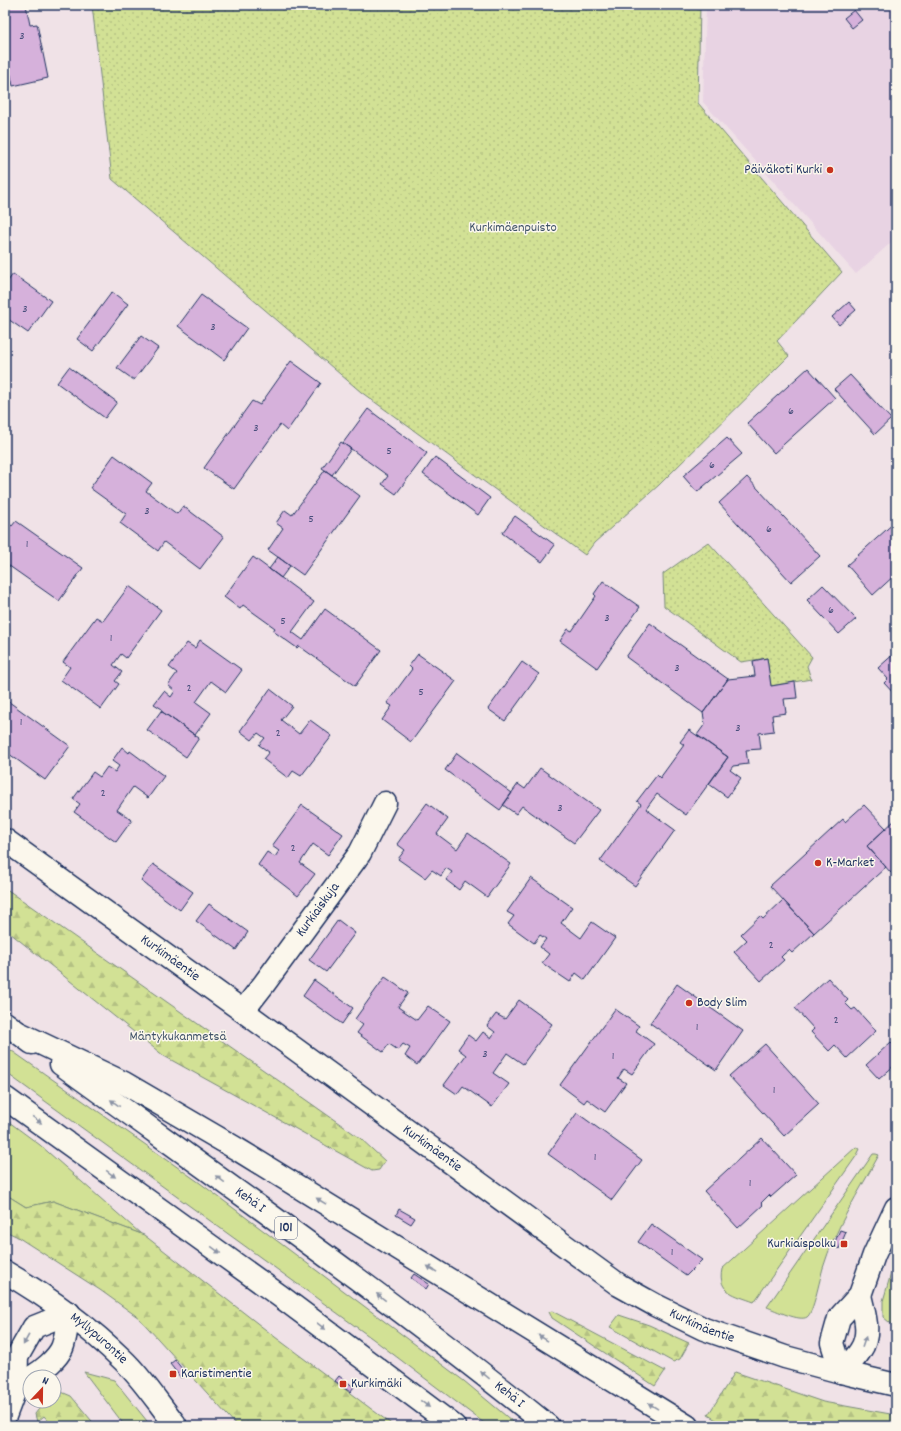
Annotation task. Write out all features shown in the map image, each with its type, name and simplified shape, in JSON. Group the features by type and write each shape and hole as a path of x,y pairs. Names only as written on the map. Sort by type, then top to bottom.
{"main road":[{"name":"Kurkiaiskuja","path":"243,1011 360,853 385,803"},
{"name":"Kurkimäentie","path":"5,840 243,1011 619,1285 655,1305 704,1329 785,1357 890,1383"},
{"path":"13,1029 124,1083 236,1149 687,1426"},
{"name":"Kehä I","path":"13,1029 385,1300 480,1371 548,1426"},
{"path":"5,1098 280,1296 454,1426"},
{"path":"860,1295 867,1325 866,1338 861,1351 841,1372 832,1343 839,1318 860,1295 874,1255 896,1208"},
{"name":"Myllypurontie","path":"5,1272 34,1289 69,1313 96,1335 124,1360 177,1425"},
{"path":"22,1370 17,1357 34,1327 69,1313"},
{"path":"44,1369 62,1348 69,1313"},
{"path":"5,1416 22,1388"}],"shaded area":[{"name":"Päiväkoti Kurki","path":"706,5 896,5 896,238 856,274 703,102"}],"green space":[{"name":"Kurkimäenpuisto","path":"92,5 700,5 698,103 842,272 777,341 789,356 659,485 594,543 585,555 361,392 112,179"},
{"path":"708,542 812,657 807,666 811,679 771,686 767,658 741,662 664,606 663,574"},
{"name":"Mäntykukanmetsä","path":"5,888 360,1138 385,1161 379,1170 372,1171 164,1056 5,929"},
{"path":"5,1046 200,1183 464,1381 518,1426 488,1426 373,1339 5,1072"},
{"path":"5,1119 40,1145 141,1234 53,1201 26,1207 5,1194"},
{"path":"856,1147 860,1149 857,1155 754,1302 729,1292 722,1283 722,1269"},
{"path":"873,1154 879,1155 848,1210 834,1239 823,1268 812,1309 807,1317 799,1318 787,1315 767,1307"},
{"path":"5,1194 26,1207 53,1201 144,1235 275,1337 394,1426 237,1426 139,1318 100,1290 16,1236 5,1231"},
{"path":"896,1256 896,1328 883,1317 883,1301"},
{"path":"552,1311 665,1371 655,1386 552,1318 549,1312"},
{"path":"619,1315 649,1325 689,1343 680,1359 673,1362 610,1327"},
{"path":"84,1372 114,1380 151,1426 125,1426"},
{"path":"735,1372 823,1402 896,1415 896,1426 726,1426 708,1415"},
{"path":"62,1392 71,1396 96,1426 53,1426 44,1416 37,1422 35,1414 39,1409 62,1409"}],"building":[{"path":"5,5 26,5 30,25 37,24 48,78 13,86 5,46"},
{"path":"854,10 862,20 852,28 844,18"},
{"path":"13,274 51,301 28,333 5,317 5,279 8,281"},
{"path":"112,292 128,304 93,351 77,339"},
{"path":"201,295 247,328 224,360 178,326"},
{"path":"849,302 856,310 839,325 832,317"},
{"path":"141,336 158,348 134,380 117,368"},
{"path":"291,361 321,383 287,431 280,425 234,489 204,468 252,401 260,405"},
{"path":"69,367 117,402 105,418 57,383"},
{"path":"808,368 835,398 774,453 747,423"},
{"path":"850,375 891,419 875,434 834,389"},
{"path":"368,409 427,453 396,494 382,484 388,476 343,443"},
{"path":"727,438 742,454 697,492 683,476"},
{"path":"341,442 351,449 332,475 322,468"},
{"path":"114,455 152,483 146,491 154,497 177,514 183,506 224,537 200,569 164,542 158,551 120,523 126,514 90,488"},
{"path":"435,457 490,498 478,515 423,474"},
{"path":"325,470 360,496 303,575 268,550 283,528 276,523 285,510 292,515"},
{"path":"747,477 820,556 791,582 719,503"},
{"path":"515,516 555,545 542,562 502,533"},
{"path":"5,521 12,526 16,521 83,568 59,601 5,563"},
{"path":"896,521 896,574 873,595 847,565"},
{"path":"253,557 314,602 292,632 303,640 325,609 381,650 355,686 299,646 297,648 273,631 275,628 243,605 240,609 224,597"},
{"path":"278,557 290,566 281,578 269,569"},
{"path":"603,581 640,607 597,668 560,641 568,629 572,631 596,596 594,594"},
{"path":"823,585 856,619 839,634 807,600"},
{"path":"129,586 161,610 126,658 121,654 113,665 122,672 115,681 119,684 101,709 61,680 70,667 63,662 96,617 103,621"},
{"path":"650,623 728,679 703,713 626,657"},
{"path":"200,640 242,670 226,692 211,681 196,702 211,713 195,735 161,711 162,709 154,704 164,691 171,697 175,691 168,685 177,673 169,667 187,643 195,648"},
{"path":"896,652 896,696 884,683 888,679 878,668"},
{"path":"418,654 456,681 411,742 382,720 392,706 387,703 412,669 409,666"},
{"path":"767,658 771,686 795,682 797,698 784,699 786,713 772,715 774,731 759,733 761,749 746,750 748,764 733,766 730,770 741,778 727,797 709,784 728,757 697,735 705,724 703,713 728,679 755,676 753,661"},
{"path":"522,662 539,674 505,721 488,709"},
{"path":"270,689 292,706 281,720 299,734 310,720 332,736 301,776 293,771 288,778 263,759 269,752 259,745 265,738 258,733 252,740 240,731"},
{"path":"5,699 70,746 45,780 5,751"},
{"path":"161,711 199,738 186,757 147,730"},
{"path":"689,730 728,757 686,815 657,794 646,809 675,830 635,886 600,861 641,804 637,801 657,775 660,778 684,745 680,742"},
{"path":"122,747 129,753 130,751 164,776 148,798 133,787 117,810 132,820 116,842 74,812 80,804 73,799 93,772 100,777 107,767 115,772 119,766 112,761"},
{"path":"457,753 512,793 500,810 445,770"},
{"path":"540,768 599,810 574,843 522,806 516,814 503,805 518,784 525,789"},
{"path":"427,803 448,819 437,834 457,849 468,833 511,864 487,897 465,881 459,890 446,880 452,872 446,868 441,876 432,870 425,878 398,859 405,850 397,844"},
{"path":"302,805 343,834 328,855 313,844 300,863 315,874 298,896 258,865 267,852 275,857 279,851 272,846"},
{"path":"864,805 886,828 867,846 886,867 814,933 770,886 843,819 845,822"},
{"path":"896,819 896,868 891,873 867,846"},
{"path":"153,864 193,892 180,910 141,881"},
{"path":"531,878 572,907 561,923 581,938 592,922 615,938 585,980 576,973 570,982 542,963 549,954 540,947 546,939 540,935 534,943 508,924 514,916 507,912"},
{"path":"783,900 814,933 792,953 789,950 784,954 781,957 784,960 761,981 734,952 747,940 741,934 760,916 763,919"},
{"path":"209,904 248,932 236,950 196,921"},
{"path":"338,920 355,933 326,972 309,960"},
{"path":"385,977 408,993 398,1007 417,1020 428,1006 450,1021 417,1065 405,1056 410,1048 403,1044 398,1050 389,1044 383,1052 357,1033 363,1025 355,1019"},
{"path":"828,978 848,1000 845,1003 852,1010 855,1008 876,1031 847,1058 835,1045 829,1051 811,1032 814,1029 795,1008"},
{"path":"314,980 353,1008 342,1024 303,996"},
{"path":"677,984 743,1031 716,1070 650,1023"},
{"path":"519,1000 552,1024 523,1064 507,1053 493,1073 509,1084 492,1107 463,1086 457,1094 444,1085 466,1055 458,1049 468,1035 476,1041 483,1032 491,1038 495,1032 487,1026 496,1014 505,1019"},
{"path":"615,1009 639,1026 636,1031 654,1044 632,1074 624,1069 618,1078 626,1083 605,1112 587,1099 584,1103 560,1085"},
{"path":"891,1042 896,1047 896,1064 879,1079 866,1065"},
{"path":"765,1044 819,1104 784,1136 729,1076"},
{"path":"577,1113 642,1160 612,1200 548,1154"},
{"path":"762,1138 796,1175 771,1197 769,1195 761,1203 763,1205 738,1228 704,1191"},
{"path":"399,1209 415,1218 411,1224 396,1215"},
{"path":"651,1224 702,1260 686,1276 638,1242"},
{"path":"840,1230 846,1232 839,1249 833,1246"},
{"path":"414,1274 429,1284 426,1289 411,1278"},
{"path":"175,1360 186,1374 181,1378 170,1364"},
{"path":"339,1376 354,1387 350,1392 335,1381"}],"place":[{"name":"Päiväkoti Kurki","path":"830,170"},
{"name":"K-Market","path":"818,863"},
{"name":"Body Slim","path":"689,1003"},
{"name":"Kurkiaispolku","path":"844,1244"},
{"name":"Karistimentie","path":"173,1374"},
{"name":"Kurkimäki","path":"343,1384"}]}
